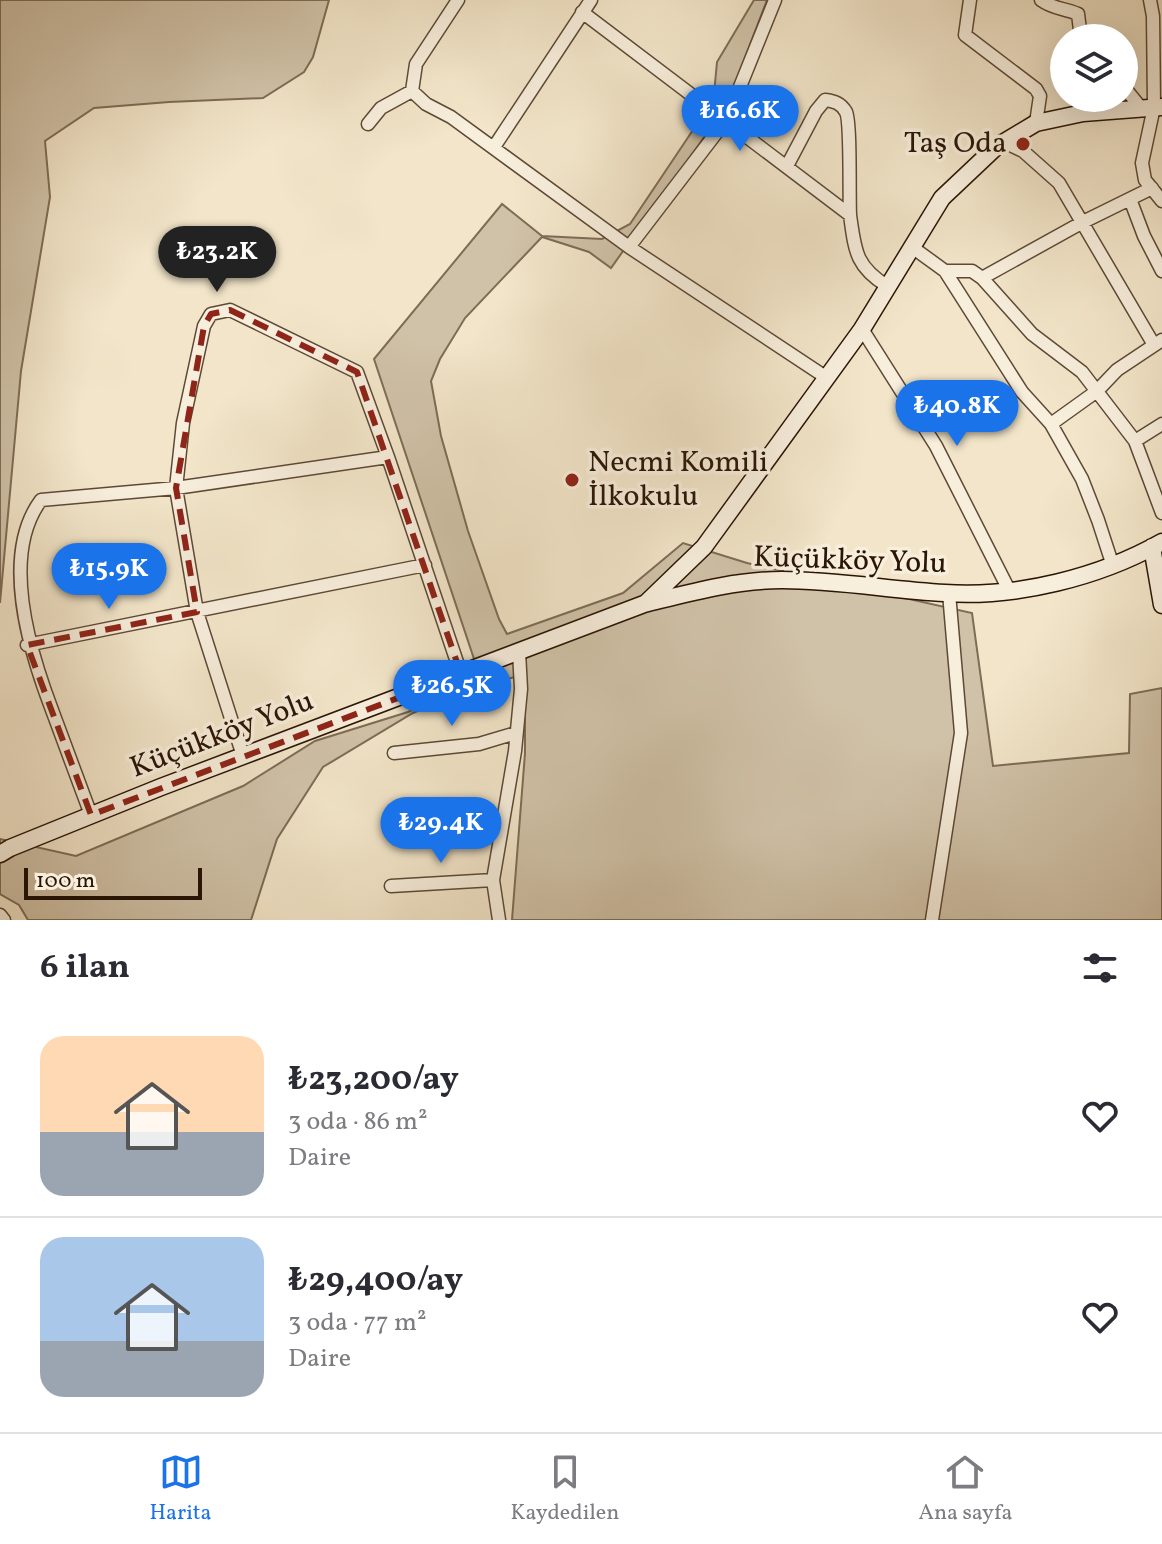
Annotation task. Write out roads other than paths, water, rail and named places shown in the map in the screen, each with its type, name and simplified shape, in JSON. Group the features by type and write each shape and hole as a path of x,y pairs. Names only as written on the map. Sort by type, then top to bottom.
{"main road":[{"path":"644,604 704,547 862,329 938,205 1004,142 1036,123 1083,113 1152,107"},
{"path":"1157,545 1162,605"},
{"name":"Küçükköy Yolu","path":"0,854 91,815 644,604 713,586 781,580 949,593 1010,592 1075,578 1157,545"}],"street":[{"path":"412,91 416,64 458,0"},
{"path":"494,147 591,0"},
{"path":"629,247 727,119 775,0"},
{"path":"970,0 965,35 1036,89 1040,96 1036,123"},
{"path":"1041,0 1052,8 1064,4 1078,14 1079,24"},
{"path":"1155,6 1152,107 1142,163 1145,180 1162,201"},
{"path":"582,12 850,215"},
{"path":"368,124 381,108 412,91"},
{"path":"412,91 629,247 827,378"},
{"path":"787,166 825,100 840,105 847,114 850,127 847,150 850,215 856,256 871,276 887,286"},
{"path":"1149,137 1162,146"},
{"path":"1004,142 1023,151 1059,183 1158,342 1117,370 1097,391 1051,424"},
{"path":"982,278 1152,188"},
{"path":"1130,199 1162,271"},
{"path":"912,247 945,271 1022,392 1051,424 1082,479 1112,563"},
{"path":"945,271 972,271 982,278 1032,334 1082,372 1135,441 1162,513"},
{"path":"243,756 197,612 176,488 183,423 204,326 211,314 230,310 357,372 461,674"},
{"path":"862,329 936,446 1010,592"},
{"path":"1135,441 1162,424"},
{"path":"91,815 27,645 18,605 15,559 23,522 31,510 41,500 176,488 388,457"},
{"path":"27,645 425,565"},
{"path":"932,920 961,733 949,593"},
{"path":"497,916 493,880 516,733 521,689 519,652"},
{"path":"394,753 479,744 516,733"},
{"path":"391,886 493,880"},
{"path":"0,915 4,920"}],"place":[{"name":"Taş Oda","path":"1023,144"},
{"name":"Necmi Komili İlkokulu","path":"572,480"}]}
